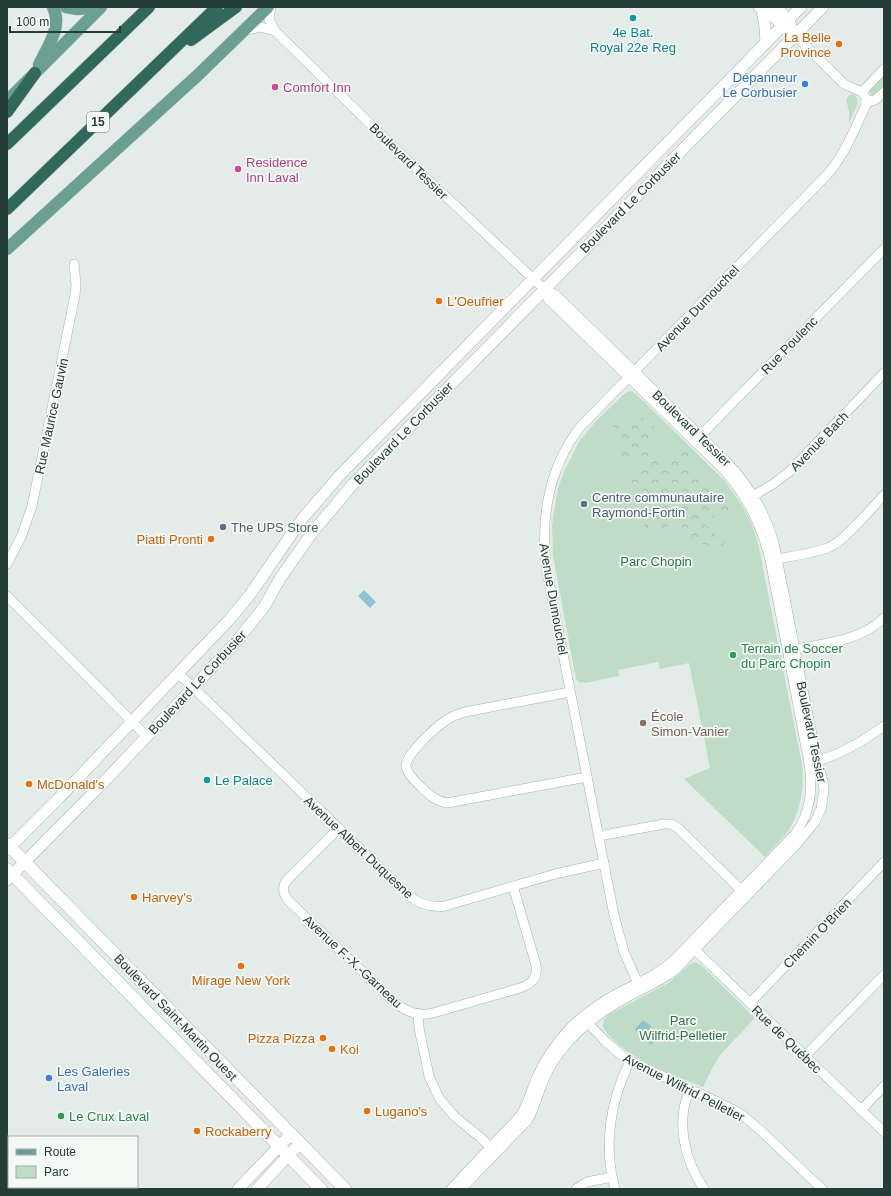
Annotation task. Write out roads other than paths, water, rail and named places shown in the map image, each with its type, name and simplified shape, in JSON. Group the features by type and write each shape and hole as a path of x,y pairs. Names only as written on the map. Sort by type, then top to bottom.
{"highway":[{"path":"105,50 141,7"},
{"path":"7,144 149,7"},
{"name":"15","path":"7,209 216,7"},
{"path":"158,64 236,7"},
{"path":"7,112 35,73"}],"main road":[{"path":"35,73 56,26 56,15 53,7"},
{"path":"66,7 77,10 100,7"},
{"path":"7,101 100,7"},
{"path":"7,249 198,75 270,7"},
{"name":"Boulevard Saint-Martin Ouest","path":"8,847 25,862 345,1189"},
{"name":"Boulevard Saint-Martin Ouest","path":"9,874 321,1189"}],"street":[{"path":"270,7 269,19 275,31"},
{"path":"776,7 785,23 795,35 846,86 862,92 866,98 866,102 875,100 884,92"},
{"name":"Boulevard Le Corbusier","path":"8,847 58,799 168,683 179,674 240,607 302,519 354,460 800,7"},
{"name":"Boulevard Le Corbusier","path":"9,874 25,862 147,737 236,642 254,620 301,548 341,498 379,457 823,7"},
{"path":"760,8 785,23"},
{"path":"760,8 765,27 766,42"},
{"path":"243,31 261,27 275,31"},
{"name":"Boulevard Tessier","path":"275,31 404,157 532,278 544,290 548,300 632,375 697,438 728,475 750,498 764,516 770,529 773,560 813,762 811,797 799,827 786,845 742,891 692,948"},
{"path":"862,92 884,69"},
{"name":"Avenue Dumouchel","path":"639,987 627,960 614,915 570,692 544,554 544,531 547,502 556,469 573,437 588,419 831,171 842,156 866,102"},
{"name":"Rue Poulenc","path":"697,438 884,249"},
{"name":"Rue Maurice Gauvin","path":"7,564 22,535 33,501 76,294 74,264"},
{"name":"Avenue Bach","path":"750,498 789,472 884,373"},
{"path":"773,560 823,550 834,545 884,495"},
{"path":"7,596 147,737"},
{"path":"790,650 857,635 872,627 884,618"},
{"name":"Avenue Albert Duquesne","path":"179,674 411,898 425,905 437,907 445,906 569,870 604,863"},
{"path":"570,692 465,712 453,716 442,723 413,751 408,759 406,767 411,776 431,796 438,801 447,803 587,777"},
{"path":"813,762 848,748 883,729"},
{"name":"Boulevard Tessier","path":"461,1189 523,1112 537,1075 552,1050 566,1033 639,987 692,948 796,845 815,822 821,809 824,795 823,781 813,762"},
{"path":"599,836 671,824 678,828 742,891"},
{"name":"Avenue F.-X.-Garneau","path":"338,828 286,882 283,889 284,896 392,1000 406,1010 418,1014 433,1013 520,988 530,983 535,978 536,965 513,886"},
{"name":"Chemin O'Brien","path":"750,1003 884,862"},
{"name":"Rue de Québec","path":"692,948 884,1132"},
{"path":"805,1056 884,975"},
{"path":"418,1014 419,1028 427,1068 436,1092 446,1108 493,1150"},
{"name":"Avenue Wilfrid Pelletier","path":"586,1020 617,1052 630,1061 722,1104 747,1119 822,1189"},
{"path":"615,1189 612,1177 609,1148 610,1124 619,1088 630,1061"},
{"path":"861,1110 884,1086"},
{"path":"690,1089 683,1113 684,1139 692,1166 704,1189"},
{"path":"238,1189 291,1134"},
{"path":"257,1189 300,1143"},
{"name":"Boulevard Tessier","path":"451,1189 493,1150"},
{"path":"576,1189 587,1182 612,1177"}],"water":[{"path":"364,590 376,602 370,608 358,596"},
{"path":"643,1020 651,1026 648,1031 656,1039 651,1045 635,1029"}],"place":[{"name":"4e Bat. Royal 22e Reg","path":"633,18"},
{"name":"La Belle Province","path":"839,44"},
{"name":"Dépanneur Le Corbusier","path":"805,84"},
{"name":"Comfort Inn","path":"275,87"},
{"name":"Residence Inn Laval","path":"238,169"},
{"name":"L'Oeufrier","path":"439,301"},
{"name":"Centre communautaire Raymond-Fortin","path":"584,504"},
{"name":"The UPS Store","path":"223,527"},
{"name":"Piatti Pronti","path":"211,539"},
{"name":"Terrain de Soccer du Parc Chopin","path":"733,655"},
{"name":"École Simon-Vanier","path":"643,723"},
{"name":"Le Palace","path":"207,780"},
{"name":"McDonald's","path":"29,784"},
{"name":"Harvey's","path":"134,897"},
{"name":"Mirage New York","path":"241,966"},
{"name":"Pizza Pizza","path":"323,1038"},
{"name":"Koi","path":"332,1049"},
{"name":"Les Galeries Laval","path":"49,1078"},
{"name":"Lugano's","path":"367,1111"},
{"name":"Le Crux Laval","path":"61,1116"},
{"name":"Rockaberry","path":"197,1131"}],"park label":[{"name":"Parc Chopin","path":"656,561"},
{"name":"Parc Wilfrid-Pelletier","path":"683,1028"}]}
